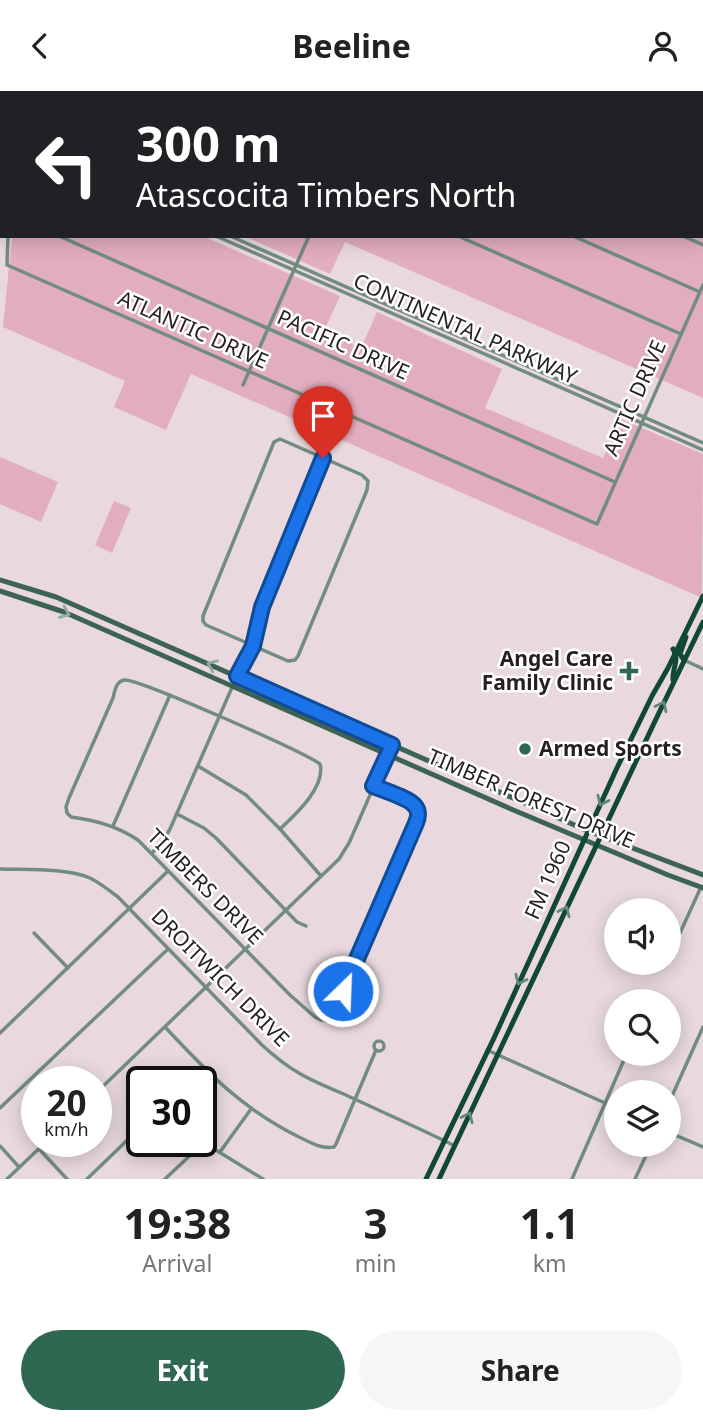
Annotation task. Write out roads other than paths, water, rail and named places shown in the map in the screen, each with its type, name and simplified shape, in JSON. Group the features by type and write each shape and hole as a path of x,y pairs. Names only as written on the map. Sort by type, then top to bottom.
{"main road":[{"name":"TIMBER FOREST DRIVE","path":"0,580 56,597 588,831 703,875"},
{"name":"TIMBER FOREST DRIVE","path":"0,591 64,612 511,809 702,887"},
{"name":"FM 1960","path":"426,1179 652,696 703,596"},
{"name":"FM 1960","path":"439,1179 703,622"},
{"path":"684,660 680,655 685,634"},
{"path":"673,683 677,658 674,651"},
{"path":"306,719 310,709"},
{"path":"471,791 475,781"},
{"path":"511,809 516,798"},
{"path":"668,875 674,865"}],"street":[{"name":"ATLANTIC DRIVE","path":"8,238 7,265 597,524"},
{"name":"PACIFIC DRIVE","path":"63,238 615,482"},
{"name":"CONTINENTAL PARKWAY","path":"221,238 703,450"},
{"name":"CONTINENTAL PARKWAY","path":"234,238 703,443"},
{"path":"243,385 308,238"},
{"path":"463,238 681,334"},
{"path":"578,238 700,292"},
{"name":"ARTIC DRIVE","path":"597,524 703,285"},
{"path":"281,439 323,458 362,475 368,481 367,490 298,656 288,661 206,625 203,616 274,442 281,439"},
{"path":"152,853 165,838 177,814 237,676 253,646 262,607 323,458"},
{"path":"684,660 703,669"},
{"name":"TIMBERS DRIVE","path":"170,695 130,680 122,681 117,686 66,806 67,813 71,817 113,826 138,839 274,979 321,1020 328,1021 331,1016 417,818 417,810 412,804 373,786"},
{"path":"113,826 170,695 320,764 321,774 305,804 281,829"},
{"path":"112,1078 333,866 344,852 392,745"},
{"path":"198,766 246,795 281,829 321,876"},
{"path":"177,814 204,828 216,838 297,922 306,926"},
{"name":"DROITWICH DRIVE","path":"0,869 86,877 109,890 284,1065 310,1080 455,1146"},
{"path":"0,1033 169,871"},
{"path":"681,931 702,887"},
{"path":"34,933 68,968"},
{"path":"0,1108 168,949"},
{"path":"165,1027 220,1084 251,1109 274,1124 325,1149 334,1147 376,1050"},
{"path":"679,1080 703,1027"},
{"path":"487,1051 604,1103"},
{"path":"572,1179 604,1105"},
{"path":"220,1152 251,1109"},
{"path":"681,1138 703,1147"},
{"path":"87,1179 126,1141"},
{"path":"165,1179 202,1145 211,1146 263,1179"},
{"path":"0,1146 19,1167"},
{"path":"7,1179 30,1157"},
{"path":"46,1157 67,1179"},
{"path":"635,1179 645,1157"}],"place":[{"name":"Angel Care Family Clinic","path":"629,671"},
{"name":"Armed Sports","path":"525,749"}]}
